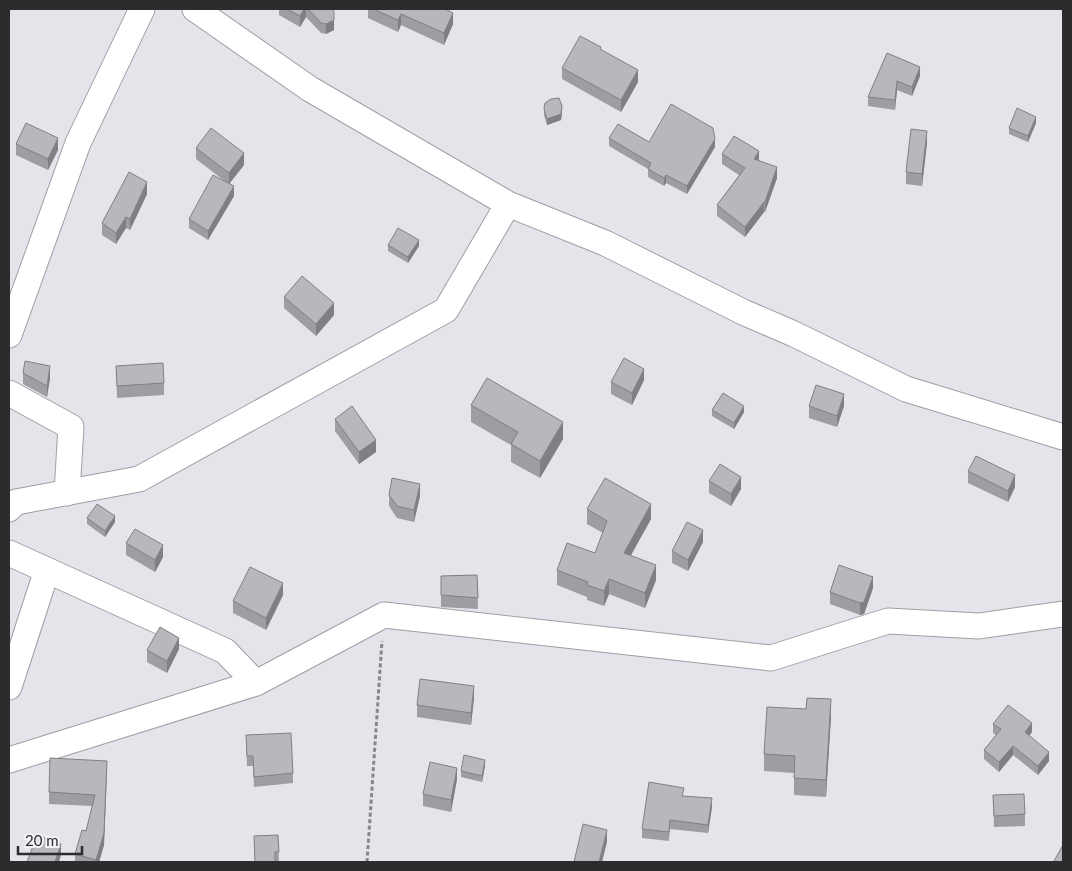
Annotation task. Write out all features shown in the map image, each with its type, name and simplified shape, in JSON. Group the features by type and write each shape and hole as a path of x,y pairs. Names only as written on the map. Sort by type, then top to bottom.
{"street":[{"path":"9,334 78,143 142,9"},
{"path":"195,9 310,89 508,204 605,243 743,312 794,334 906,389 1063,438"},
{"path":"9,509 16,502 139,479 446,310 508,204"},
{"path":"9,393 71,427 67,493"},
{"path":"9,553 225,651 256,683"},
{"path":"9,687 47,570"},
{"path":"9,760 256,683 384,615 770,658 888,621 979,626 1063,614"}],"path":[{"path":"367,862 384,615"}],"building":[{"path":"287,9 304,9 300,16"},
{"path":"308,9 332,9 334,11 334,20 326,24 321,23"},
{"path":"373,9 445,9 453,13 444,33 401,14 398,20"},
{"path":"580,36 638,70 621,100 562,68"},
{"path":"887,53 920,67 912,87 897,81 895,100 868,97"},
{"path":"559,98 562,106 561,114 547,119 544,109 545,103 551,99"},
{"path":"671,104 713,128 715,139 687,186 666,175 664,178 648,169 651,163 609,138 618,124 649,142"},
{"path":"1017,108 1036,117 1028,136 1009,128"},
{"path":"26,123 58,138 48,159 16,144"},
{"path":"211,128 244,153 229,173 196,148"},
{"path":"911,129 927,131 922,174 906,172"},
{"path":"734,136 759,151 754,159 777,167 765,202 745,227 717,205 745,168 722,154"},
{"path":"129,172 147,182 130,219 126,217 116,233 102,223"},
{"path":"213,175 234,186 208,231 189,219"},
{"path":"398,228 419,240 408,257 388,245"},
{"path":"302,276 334,303 316,324 284,297"},
{"path":"624,358 644,369 632,393 611,382"},
{"path":"25,361 50,366 47,386 23,373"},
{"path":"163,363 164,383 117,386 116,366"},
{"path":"487,378 563,422 540,461 511,444 518,432 471,405"},
{"path":"816,385 844,394 837,416 809,406"},
{"path":"723,393 744,406 734,423 712,410"},
{"path":"352,406 376,440 359,452 335,419"},
{"path":"976,456 1015,475 1008,491 968,471"},
{"path":"720,464 741,477 731,494 709,481"},
{"path":"392,478 420,484 414,510 397,506 389,495"},
{"path":"605,478 651,504 624,553 656,565 645,593 609,579 604,591 587,585 588,582 557,570 567,543 595,553 607,521 587,509"},
{"path":"97,504 115,516 105,531 87,518"},
{"path":"687,522 703,530 688,560 672,551"},
{"path":"135,529 163,545 155,560 126,543"},
{"path":"839,565 873,577 864,602 860,603 830,592"},
{"path":"250,567 283,583 266,618 233,601"},
{"path":"477,575 478,598 441,595 441,576"},
{"path":"160,627 179,638 167,661 147,650"},
{"path":"420,679 474,686 471,713 417,705"},
{"path":"807,698 831,699 826,780 794,778 795,756 764,754 767,707 806,709"},
{"path":"1008,705 1032,723 1025,732 1049,752 1038,766 1013,746 999,762 984,750 1001,729 993,724"},
{"path":"291,733 293,773 254,777 253,756 247,756 246,735"},
{"path":"464,755 485,760 482,776 461,771"},
{"path":"50,758 107,761 104,833 96,860 75,854 82,830 86,831 95,795 49,792"},
{"path":"430,762 457,768 451,800 423,794"},
{"path":"649,782 684,788 682,796 712,798 708,825 670,820 669,832 642,829"},
{"path":"1024,794 1025,814 994,816 993,795"},
{"path":"583,824 607,830 599,862 574,862"},
{"path":"37,835 61,844 55,862 27,862"},
{"path":"278,835 279,852 275,852 275,862 255,862 254,836"},
{"path":"1063,845 1063,862 1054,861"}]}
